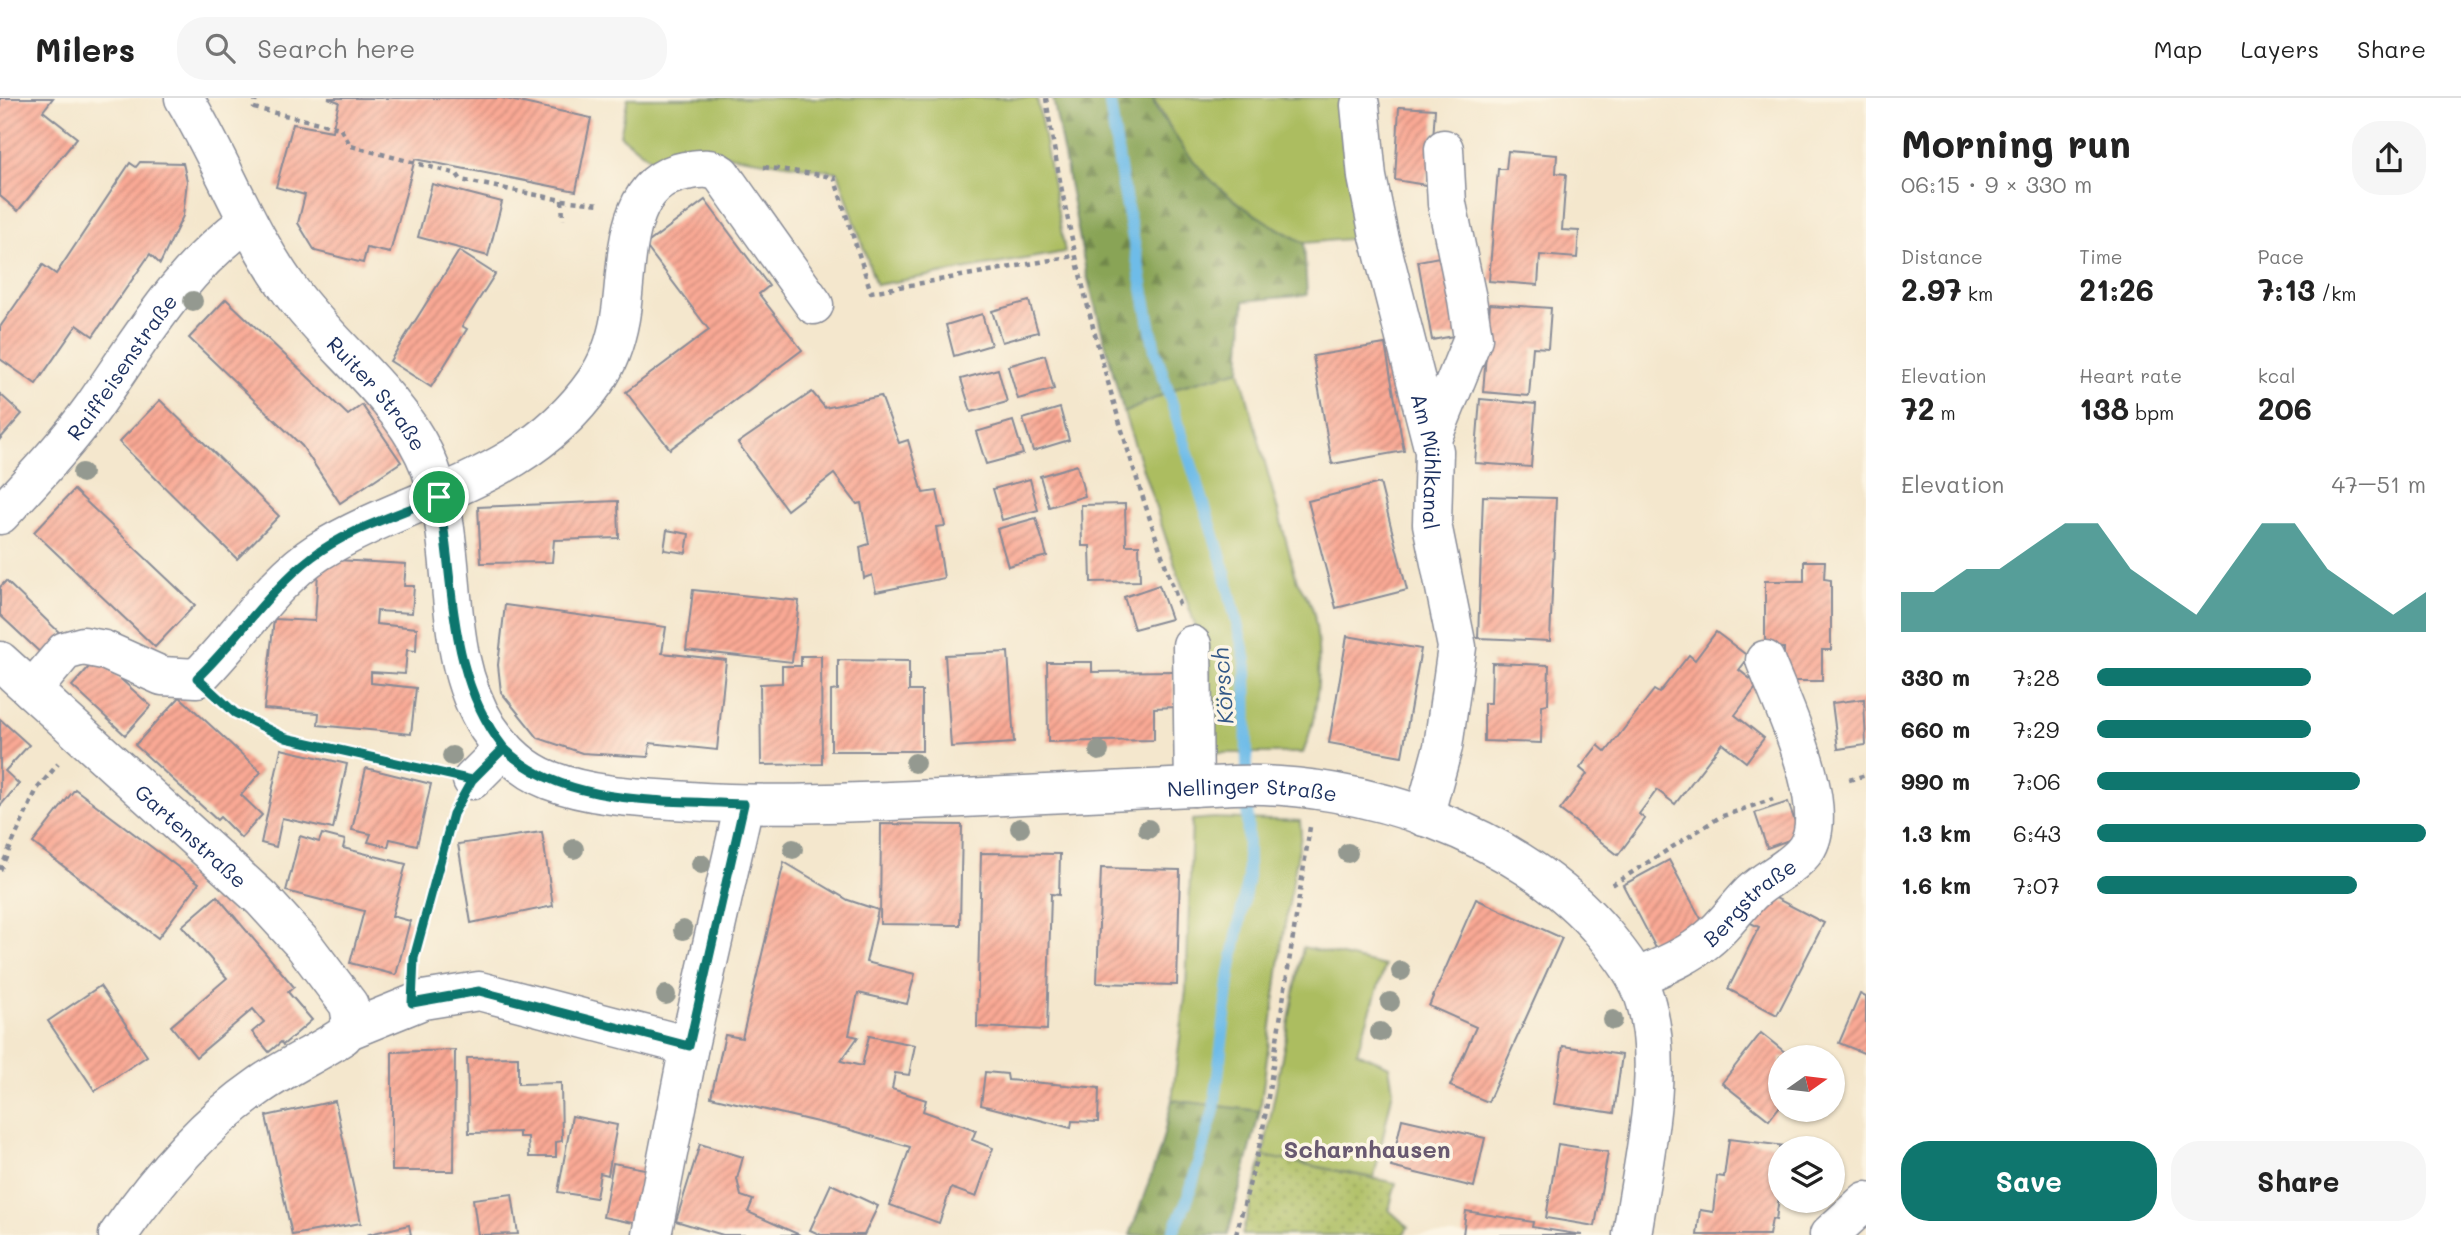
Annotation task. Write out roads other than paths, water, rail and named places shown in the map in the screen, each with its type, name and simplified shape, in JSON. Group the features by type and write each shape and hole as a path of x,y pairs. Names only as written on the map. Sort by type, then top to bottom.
{"street":[{"name":"Ruiter Straße","path":"186,99 247,222 302,307 408,426 426,456 439,497 453,613 464,668 479,710 504,748 528,769 547,779"},
{"name":"Am Mühlkanal","path":"1360,105 1367,177 1379,236 1432,439 1436,472 1432,524 1457,659 1441,756 1424,817"},
{"path":"1432,439 1473,338 1466,289 1447,204 1444,149"},
{"path":"32,690 65,651 83,646 104,650 162,677 197,678 274,592 310,558 356,533 439,497 522,452 562,420 596,381 612,346 620,319 630,239 639,207 651,187 660,179 687,171 713,169 721,174 814,305"},
{"name":"Raiffeisenstraße","path":"0,515 77,428 178,284 216,246 247,222"},
{"path":"1192,645 1194,787"},
{"name":"Bergstraße","path":"1636,978 1706,941 1752,891 1801,855 1810,842 1813,825 1810,790 1797,741 1765,660"},
{"name":"Gartenstraße","path":"0,661 262,899 303,944 349,1005 352,1015 349,1030"},
{"path":"472,780 504,748"},
{"name":"Nellinger Straße","path":"547,779 602,794 744,804 839,804 1194,787 1304,787 1376,801 1424,817 1485,844 1546,881 1600,929 1636,978 1649,1014 1652,1069 1632,1235"},
{"path":"652,1235 689,1046 744,804"},
{"path":"118,1235 163,1177 229,1110 270,1078 339,1039 349,1030 412,1003 479,991 689,1046"},
{"path":"1829,1235 1866,1201"}],"waterway":[{"name":"Körsch","path":"1109,98 1122,181 1155,350 1222,561 1246,661 1248,877 1230,973 1214,1110 1188,1198 1172,1235"}],"district":[{"name":"Scharnhausen","path":"1367,1148"}]}
